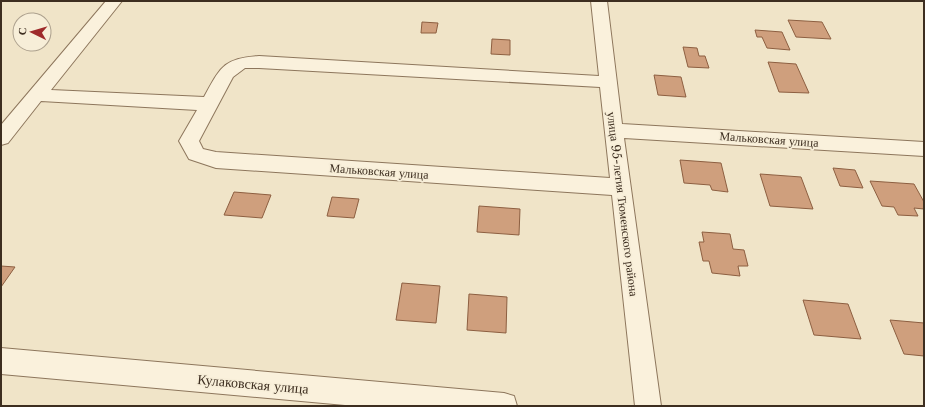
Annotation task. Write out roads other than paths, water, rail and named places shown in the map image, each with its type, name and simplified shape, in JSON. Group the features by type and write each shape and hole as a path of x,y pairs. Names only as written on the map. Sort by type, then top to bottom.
{"street":[{"path":"1,138 114,1"},
{"name":"улица 95-летия Тюменского района","path":"599,1 620,187 648,406"},
{"name":"Мальковская улица","path":"608,82 259,62 241,63 226,73 189,141 196,154 216,160 620,187"},
{"path":"36,95 209,104"},
{"name":"Мальковская улица","path":"614,130 924,149"},
{"name":"Кулаковская улица","path":"1,361 504,406"}]}
